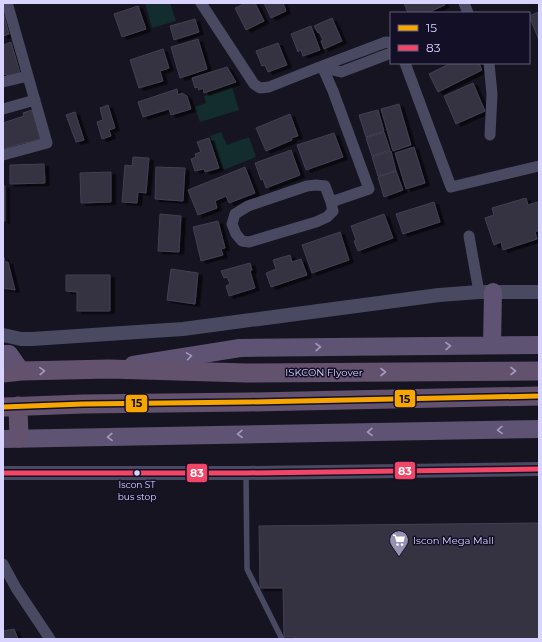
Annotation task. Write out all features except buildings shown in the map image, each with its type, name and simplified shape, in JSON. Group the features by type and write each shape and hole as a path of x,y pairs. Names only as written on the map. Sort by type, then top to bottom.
{"highway":[{"name":"ISKCON Flyover","path":"12,372 109,368 246,373 539,371"},
{"path":"11,438 10,407 82,404 539,396"}],"main road":[{"path":"486,292 492,346"},
{"path":"109,368 240,348 539,345"},
{"path":"3,354 9,354 12,372"},
{"path":"11,438 539,429"}],"street":[{"path":"201,3 254,84 260,88 269,87 386,42 390,43"},
{"path":"3,4 8,6 47,143 3,155"},
{"path":"322,66 341,72 390,53"},
{"path":"405,64 451,187 539,166"},
{"path":"489,64 492,94 490,135"},
{"path":"322,66 333,91 369,189 331,202"},
{"path":"3,82 28,76"},
{"path":"3,109 35,100"},
{"path":"307,186 325,186 331,202 332,211 327,217 316,222 249,242 242,241 236,234 232,224 235,214 248,206 307,186"},
{"path":"469,236 486,292"},
{"path":"3,335 21,339 32,339 183,329 432,296 486,292 539,292"},
{"path":"3,473 246,473 539,469"},
{"path":"3,564 16,588 50,639"}],"lane":[{"path":"246,473 247,570 282,639"}],"green space":[{"path":"145,3 170,3 176,21 152,28"},
{"path":"232,87 239,110 200,122 195,107 206,103 204,96"},
{"path":"221,132 227,145 249,137 256,157 223,170 210,136"}],"transit line":[{"name":"15","path":"3,407 83,404 539,396"},
{"name":"83","path":"3,473 246,473 539,469"}],"place":[{"name":"Iscon ST bus stop","path":"137,473"},
{"name":"Iscon Mega Mall","path":"399,557"}]}
